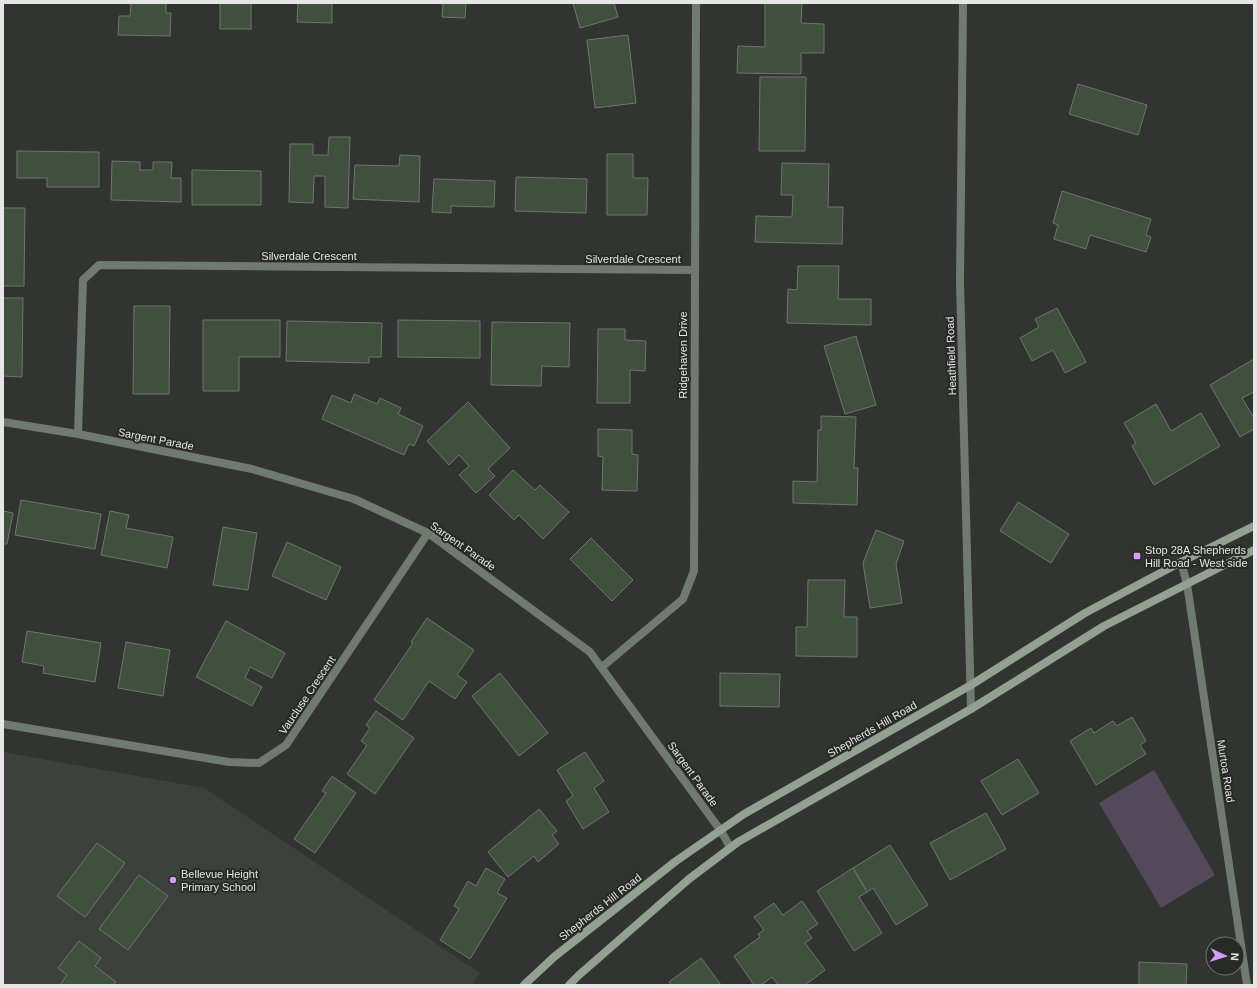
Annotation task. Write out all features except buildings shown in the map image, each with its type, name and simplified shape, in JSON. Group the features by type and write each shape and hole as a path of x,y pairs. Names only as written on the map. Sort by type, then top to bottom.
{"main road":[{"name":"Shepherds Hill Road","path":"524,985 554,957 645,885 676,861 744,814 971,685 1085,614 1181,562 1254,526"},
{"path":"569,985 689,879 730,847 971,709 1104,626 1254,550"}],"street":[{"name":"Ridgehaven Drive","path":"602,667 683,599 694,571 696,3"},
{"name":"Heathfield Road","path":"963,3 960,282 971,709"},
{"name":"Silverdale Crescent","path":"78,434 83,280 99,265 695,270"},
{"name":"Sargent Parade","path":"3,422 78,434 252,469 354,499 428,533 590,652 721,831 730,847"},
{"name":"Vaucluse Crescent","path":"3,724 229,762 259,763 286,745 428,533"},
{"name":"Murtoa Road","path":"1181,562 1187,584 1247,985"}],"shaded area":[{"name":"Bellevue Height Primary School","path":"3,752 204,788 480,973 472,985 3,985"},
{"path":"1154,770 1215,875 1161,908 1099,803"}],"place":[{"name":"Stop 28A Shepherds Hill Road - West side","path":"1137,556"},
{"name":"Bellevue Height Primary School","path":"173,880"}]}
